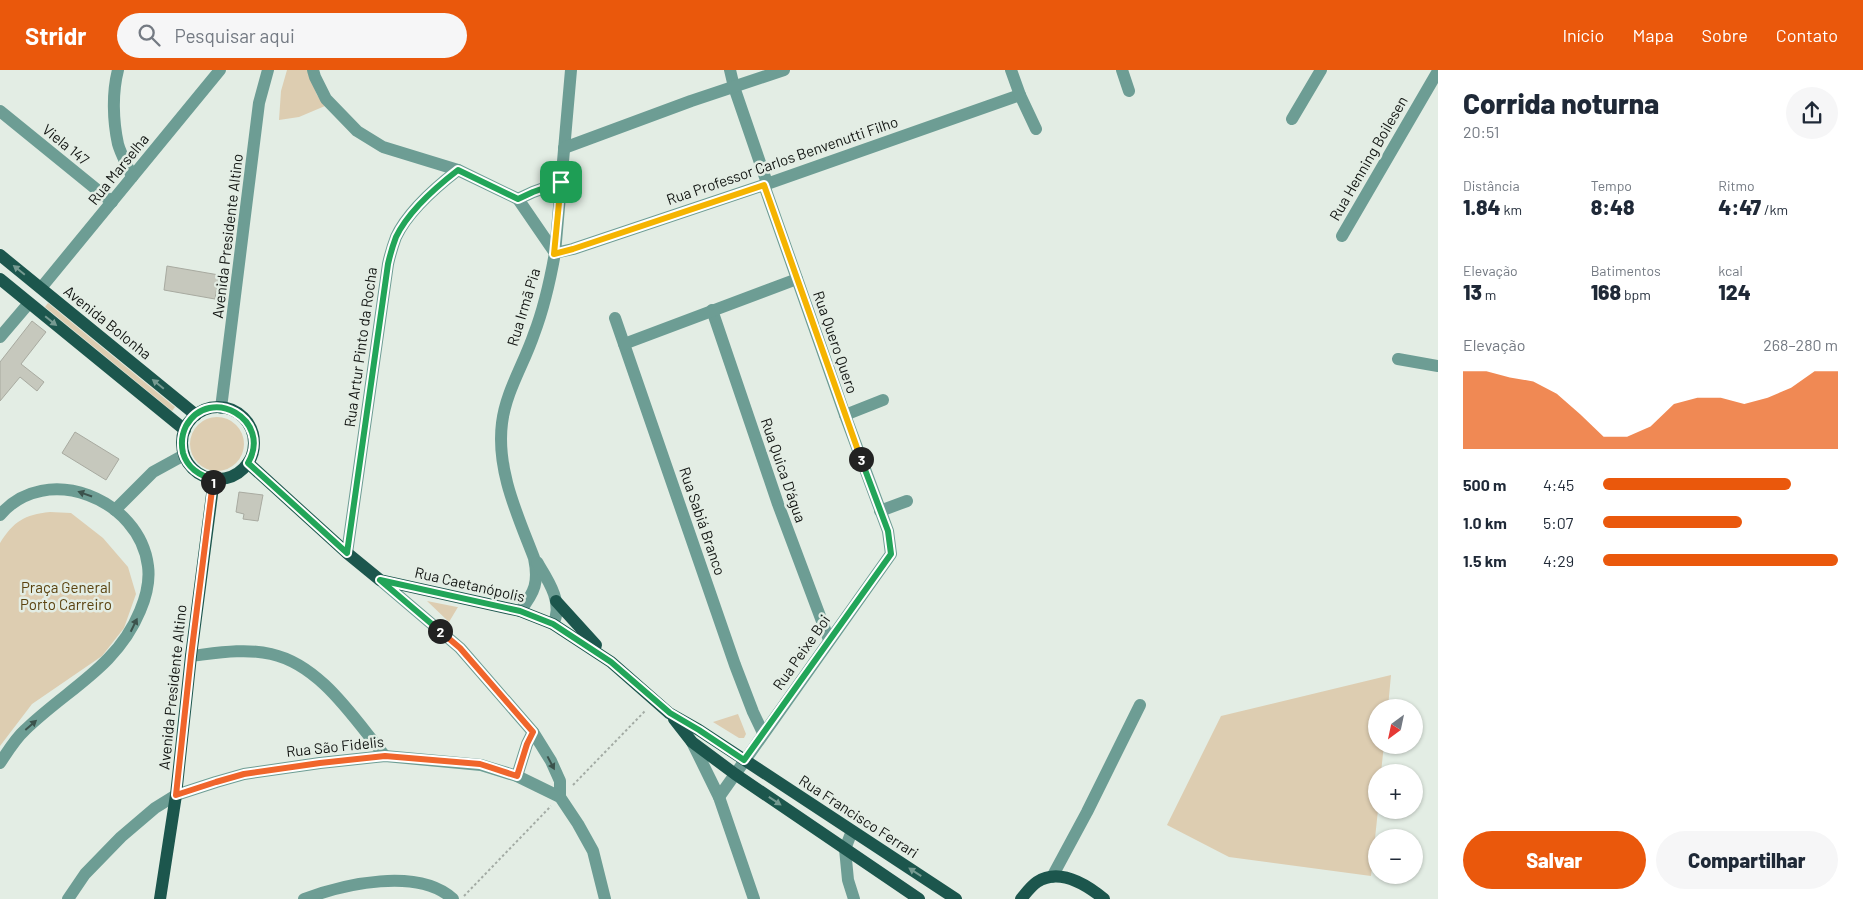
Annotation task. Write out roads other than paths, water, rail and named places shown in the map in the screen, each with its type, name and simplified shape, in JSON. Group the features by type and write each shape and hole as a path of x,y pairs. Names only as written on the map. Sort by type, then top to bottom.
{"main road":[{"name":"Avenida Bolonha","path":"0,255 196,415"},
{"path":"0,279 185,430"},
{"path":"212,408 221,408 228,409 241,416 253,435 253,450 248,463 233,476 214,479 204,476 189,464 184,455 182,442 185,430 196,415 212,408"},
{"path":"248,463 347,553 380,580"},
{"name":"Avenida Presidente Altino","path":"160,899 176,795 191,656 214,479"},
{"name":"Rua Caetanópolis","path":"380,580 520,611 553,624 611,662 670,713 744,760"},
{"path":"556,601 611,662"},
{"name":"Rua Caetanópolis","path":"670,713 692,742 734,774"},
{"name":"Rua Francisco Ferrari","path":"744,760 956,899"},
{"path":"734,774 919,899"},
{"path":"1021,899 1038,882 1052,877 1065,877 1078,882 1091,888 1104,899"}],"street":[{"path":"118,70 114,101 116,126 119,145 132,177"},
{"name":"Rua Marselha","path":"41,288 220,70"},
{"name":"Avenida Presidente Altino","path":"221,408 259,102 268,70"},
{"path":"313,70 326,99 358,131 383,146 458,170 518,199 561,182"},
{"path":"554,254 571,70"},
{"name":"Rua Quero Quero","path":"730,70 797,279 888,531 891,554 886,563"},
{"path":"564,148 784,70"},
{"path":"1011,70 1036,129"},
{"path":"1122,70 1129,91"},
{"path":"1292,119 1321,70"},
{"name":"Rua Henning Boilesen","path":"1342,236 1438,71"},
{"name":"Rua Professor Carlos Benvenutti Filho","path":"554,254 766,184 1020,95"},
{"name":"Viela 147","path":"0,111 112,202"},
{"name":"Rua Artur Pinto da Rocha","path":"347,553 388,264 402,226 434,188 458,170"},
{"name":"Rua Irmã Pia","path":"518,199 554,254 547,294 534,336 506,399 502,424 501,444 504,472 534,558 537,582 520,611"},
{"path":"624,344 797,279"},
{"path":"0,338 29,303"},
{"name":"Rua Quica D'água","path":"712,310 778,504 829,640"},
{"name":"Rua Sabiá Branco","path":"615,318 735,665 753,712 764,734"},
{"path":"1398,359 1438,366"},
{"name":"Rua Quero Quero","path":"845,415 883,400"},
{"path":"115,510 153,472 184,455"},
{"path":"0,515 12,503 34,492 54,489 74,490 86,494 115,510 125,519 140,541 148,566 146,595 133,628 117,651 25,730 0,763"},
{"path":"880,511 908,501"},
{"name":"Rua Irmã Pia","path":"534,558 548,580 556,601 557,612 553,624"},
{"name":"Rua Peixe Boi","path":"744,760 886,563"},
{"path":"380,580 460,648 533,732 560,781 560,797 578,824 593,852 605,899"},
{"path":"191,656 234,652 269,654 300,666 318,678 330,690 385,756"},
{"path":"1052,877 1087,812 1140,705"},
{"path":"517,776 527,744 533,732"},
{"name":"Rua Caetanópolis","path":"692,742 719,797 754,899"},
{"name":"Rua São Fidelis","path":"68,899 85,874 121,837 155,808 176,795 244,774 385,756 480,764 517,776 560,797"},
{"path":"719,797 744,760"},
{"path":"852,831 845,849 848,880 854,899"},
{"path":"304,899 339,887 399,881 433,888 449,895 453,899"}],"park label":[{"name":"Praça General Porto Carreiro","path":"66,596"}]}
